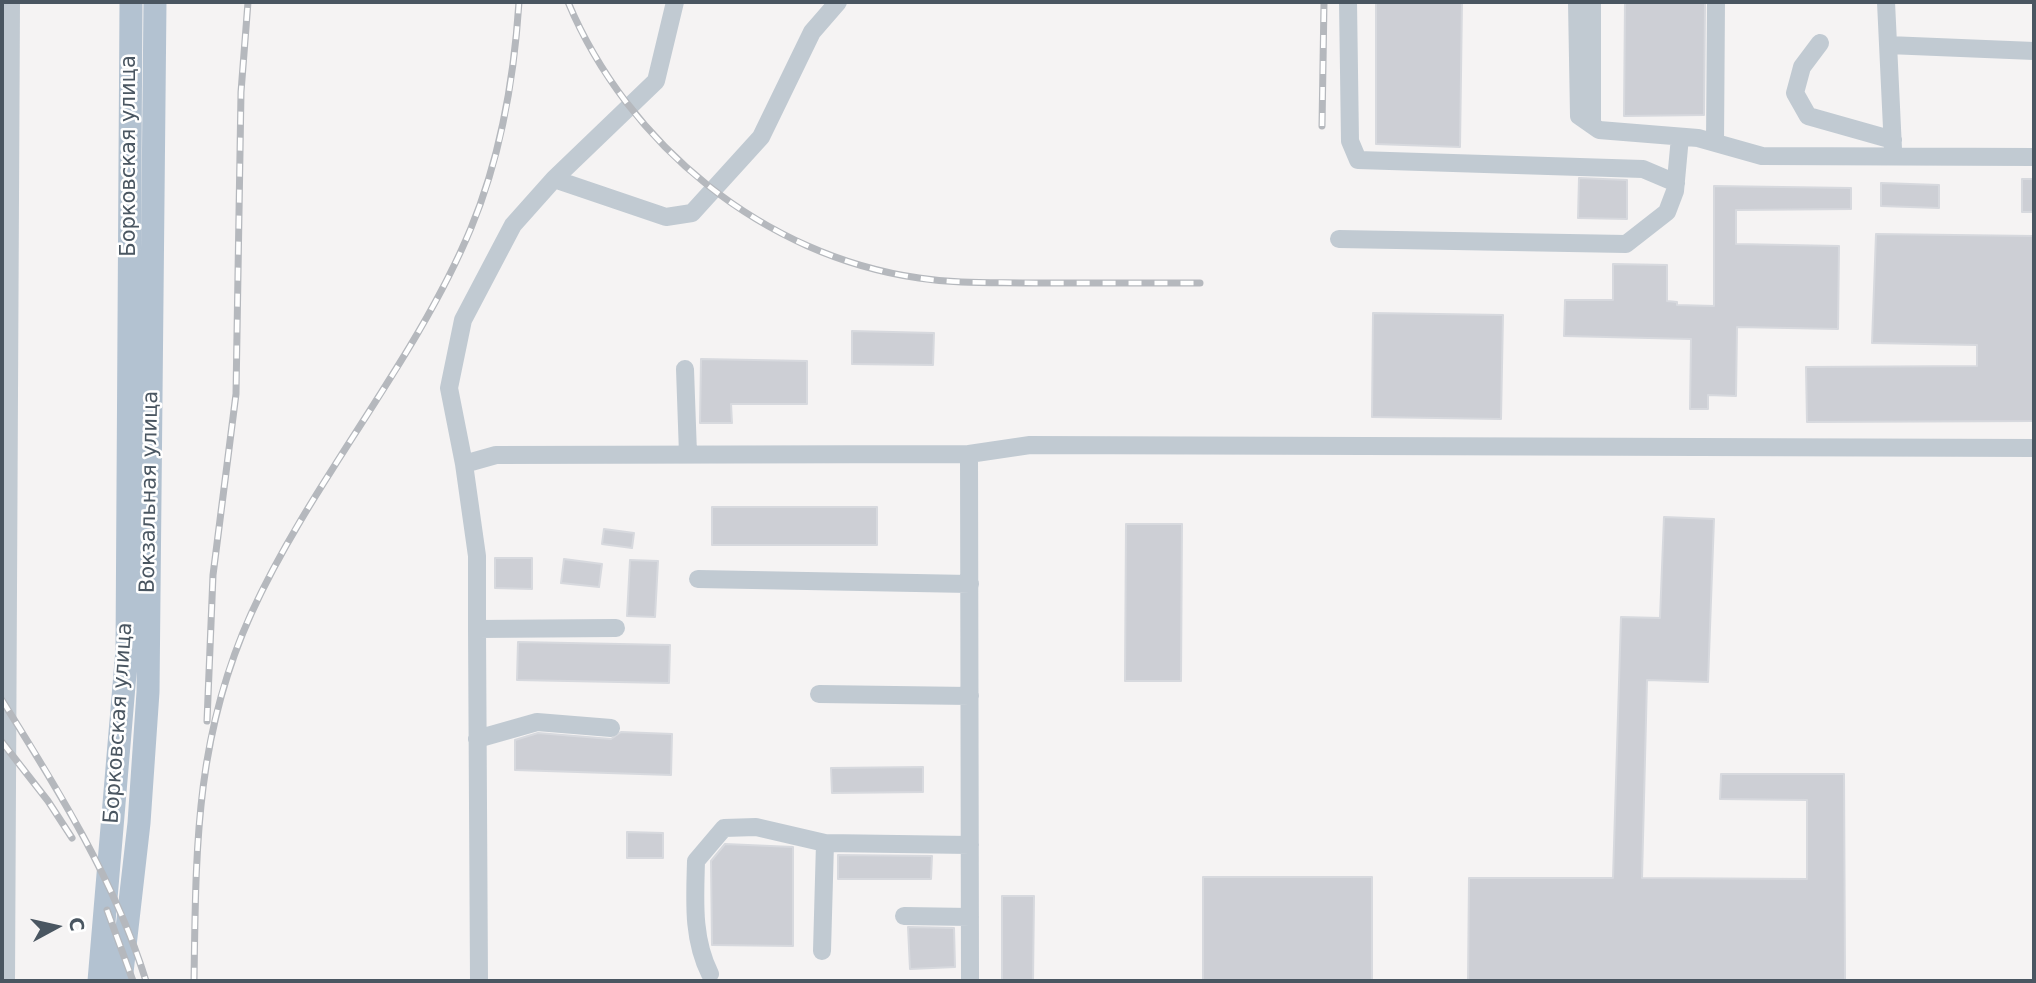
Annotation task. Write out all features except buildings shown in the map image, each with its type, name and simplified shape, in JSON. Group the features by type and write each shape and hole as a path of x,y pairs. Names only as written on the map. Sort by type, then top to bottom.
{"main road":[{"name":"Борковская улица","path":"99,981 127,649 131,2"},
{"name":"Вокзальная улица","path":"121,981 140,812 148,692 155,2"}],"lane":[{"path":"5,981 11,2"},
{"path":"479,981 477,556 464,464 449,388 463,320 513,225 554,179 656,81 675,2"},
{"path":"554,179 666,217 692,213 761,137 812,32 838,2"},
{"path":"1349,2 1350,141 1358,160 1643,169 1676,183"},
{"path":"1577,2 1579,116 1599,130 1680,137 1762,156 1893,148 2034,157"},
{"path":"1592,2 1592,125"},
{"path":"1715,143 1716,2"},
{"path":"1886,2 1893,148"},
{"path":"1820,43 1801,67 1795,93 1808,116 1893,148"},
{"path":"1888,45 2034,51"},
{"path":"1339,239 1626,244 1667,212 1676,183 1680,137"},
{"path":"685,369 688,454"},
{"path":"464,464 496,455 969,454 1030,445 2034,448"},
{"path":"969,454 970,981"},
{"path":"698,579 970,584"},
{"path":"477,629 616,628"},
{"path":"819,694 970,696"},
{"path":"477,739 537,722 611,728"},
{"path":"710,974 699,953 695,919 696,861 724,828 756,827 825,843 970,845"},
{"path":"822,951 825,843"},
{"path":"904,916 970,917"}],"railway":[{"path":"207,721 213,575 236,394 241,92 248,2"},
{"path":"194,981 196,885 202,794 219,705 233,660 251,614 276,564 422,326 471,228 490,173 504,117 514,60 519,2"},
{"path":"568,2 594,54 626,102 665,146 708,185 756,219 807,246 862,266 934,280 992,283 1200,283"},
{"path":"1322,126 1324,2"},
{"path":"2,700 64,801 101,871 118,907 146,981"},
{"path":"2,742 48,801 72,838"},
{"path":"107,910 133,981"}]}
